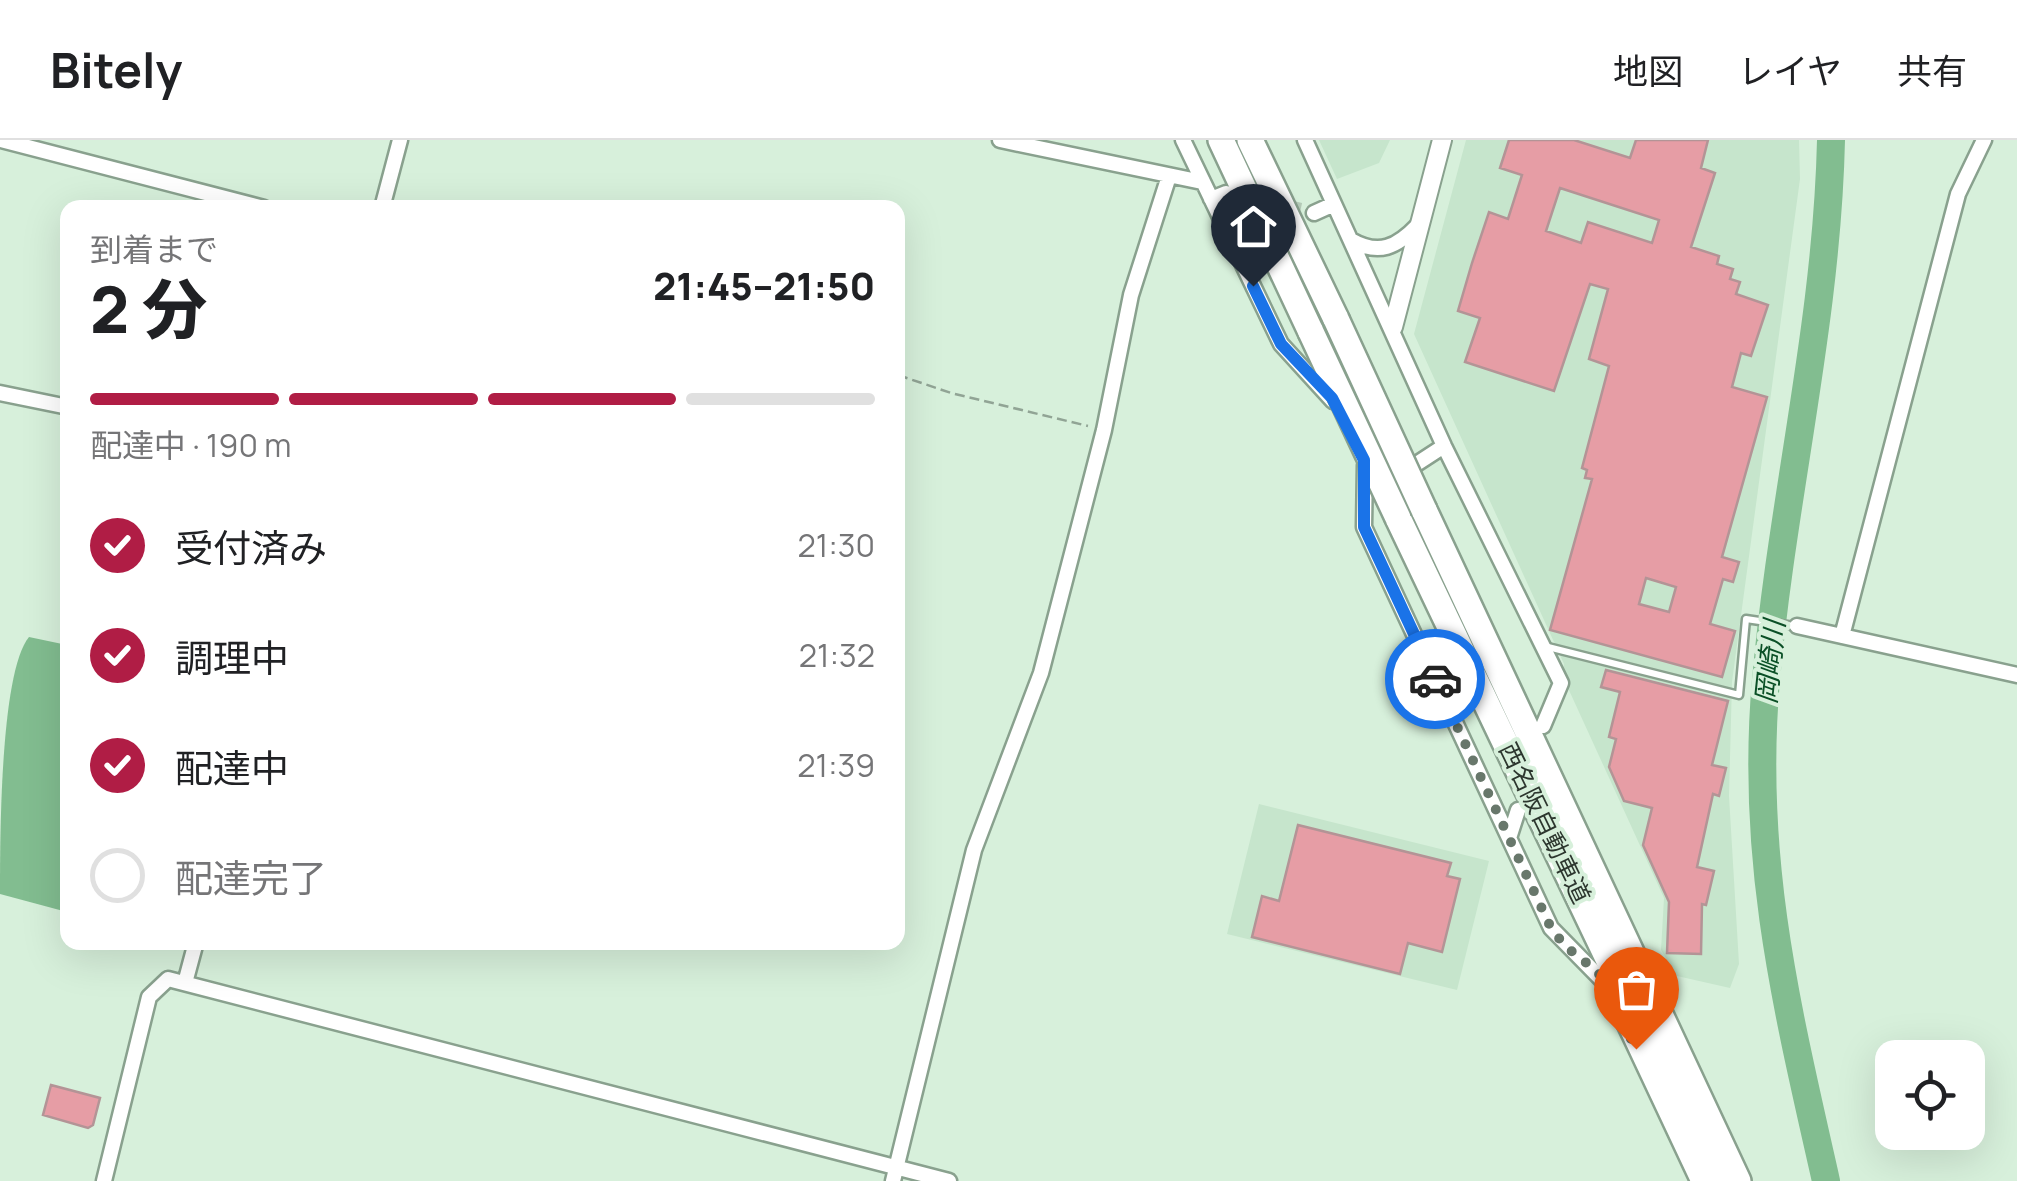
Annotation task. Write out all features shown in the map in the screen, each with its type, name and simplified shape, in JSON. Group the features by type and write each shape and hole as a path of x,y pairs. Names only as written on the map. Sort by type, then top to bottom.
{"highway":[{"name":"西名阪自動車道","path":"1221,140 1398,518 1738,1181"},
{"name":"西名阪自動車道","path":"1250,140 1424,510 1714,1181"}],"street":[{"path":"1,140 233,200"},
{"path":"384,200 400,140"},
{"path":"1000,140 1202,182"},
{"path":"1183,140 1202,182 1218,196 1281,344 1332,398 1364,460 1364,527 1557,939 1605,983 1698,1181"},
{"path":"1305,140 1444,446 1562,682 1542,726"},
{"path":"1393,327 1442,140"},
{"path":"1842,636 1958,194 1984,140"},
{"path":"895,1174 974,850 1042,674 1104,430 1131,295 1169,176"},
{"path":"1314,213 1334,204"},
{"path":"1350,239 1367,248 1384,250 1420,223"},
{"path":"0,393 60,404"},
{"path":"1364,498 1444,446"},
{"path":"1797,626 2017,675"},
{"path":"1509,838 1518,810"},
{"path":"185,983 194,950"},
{"path":"104,1181 150,997 168,979 895,1174 949,1181"}],"lane":[{"path":"1542,646 1739,695 1746,619 1797,626"}],"path":[{"path":"905,377 951,393 1104,430"}],"shaded area":[{"path":"1319,140 1390,140 1379,163 1337,179"},
{"path":"1466,140 1799,140 1800,179 1732,682 1729,796 1739,964 1730,988 1677,976 1661,950 1664,898 1568,688 1560,690 1564,664 1414,334"},
{"path":"29,637 60,644 60,910 0,894 7,719 19,656"},
{"path":"1259,804 1489,861 1457,990 1227,934"}],"building":[{"path":"1509,140 1574,140 1630,158 1636,140 1708,140 1701,168 1715,173 1691,247 1719,256 1717,264 1733,269 1730,279 1740,282 1736,294 1768,305 1751,356 1741,353 1732,387 1767,397 1722,557 1739,562 1733,582 1723,579 1710,624 1735,631 1722,677 1550,630 1592,479 1585,478 1587,470 1582,468 1609,366 1589,359 1608,289 1590,284 1554,391 1465,362 1480,318 1458,311 1472,263 1489,212 1508,219 1522,175 1500,168","holes":["1560,188 1659,220 1652,243 1588,222 1581,243 1546,231","1646,578 1676,587 1669,612 1639,604"]},
{"path":"1606,670 1728,701 1712,765 1726,768 1719,796 1713,794 1697,867 1714,871 1706,905 1702,904 1701,954 1667,953 1669,902 1643,845 1652,808 1624,801 1609,767 1616,739 1609,737 1620,692 1601,687"},
{"path":"1298,825 1451,863 1447,876 1460,879 1442,952 1408,943 1400,974 1252,937 1262,896 1279,901"},
{"path":"51,1085 100,1098 93,1125 88,1128 43,1115"}],"waterway":[{"name":"岡崎川","path":"1826,1181 1775,933 1763,810 1762,746 1773,612 1821,276 1831,140"}],"tunnel":[{"path":"1246,197 1314,213"}],"way so far":[{"path":"1435,679 1551,928 1557,939 1598,972 1636,1049"}],"route":[{"path":"1253,286 1281,344 1332,398 1364,460 1364,527 1435,679"}]}
